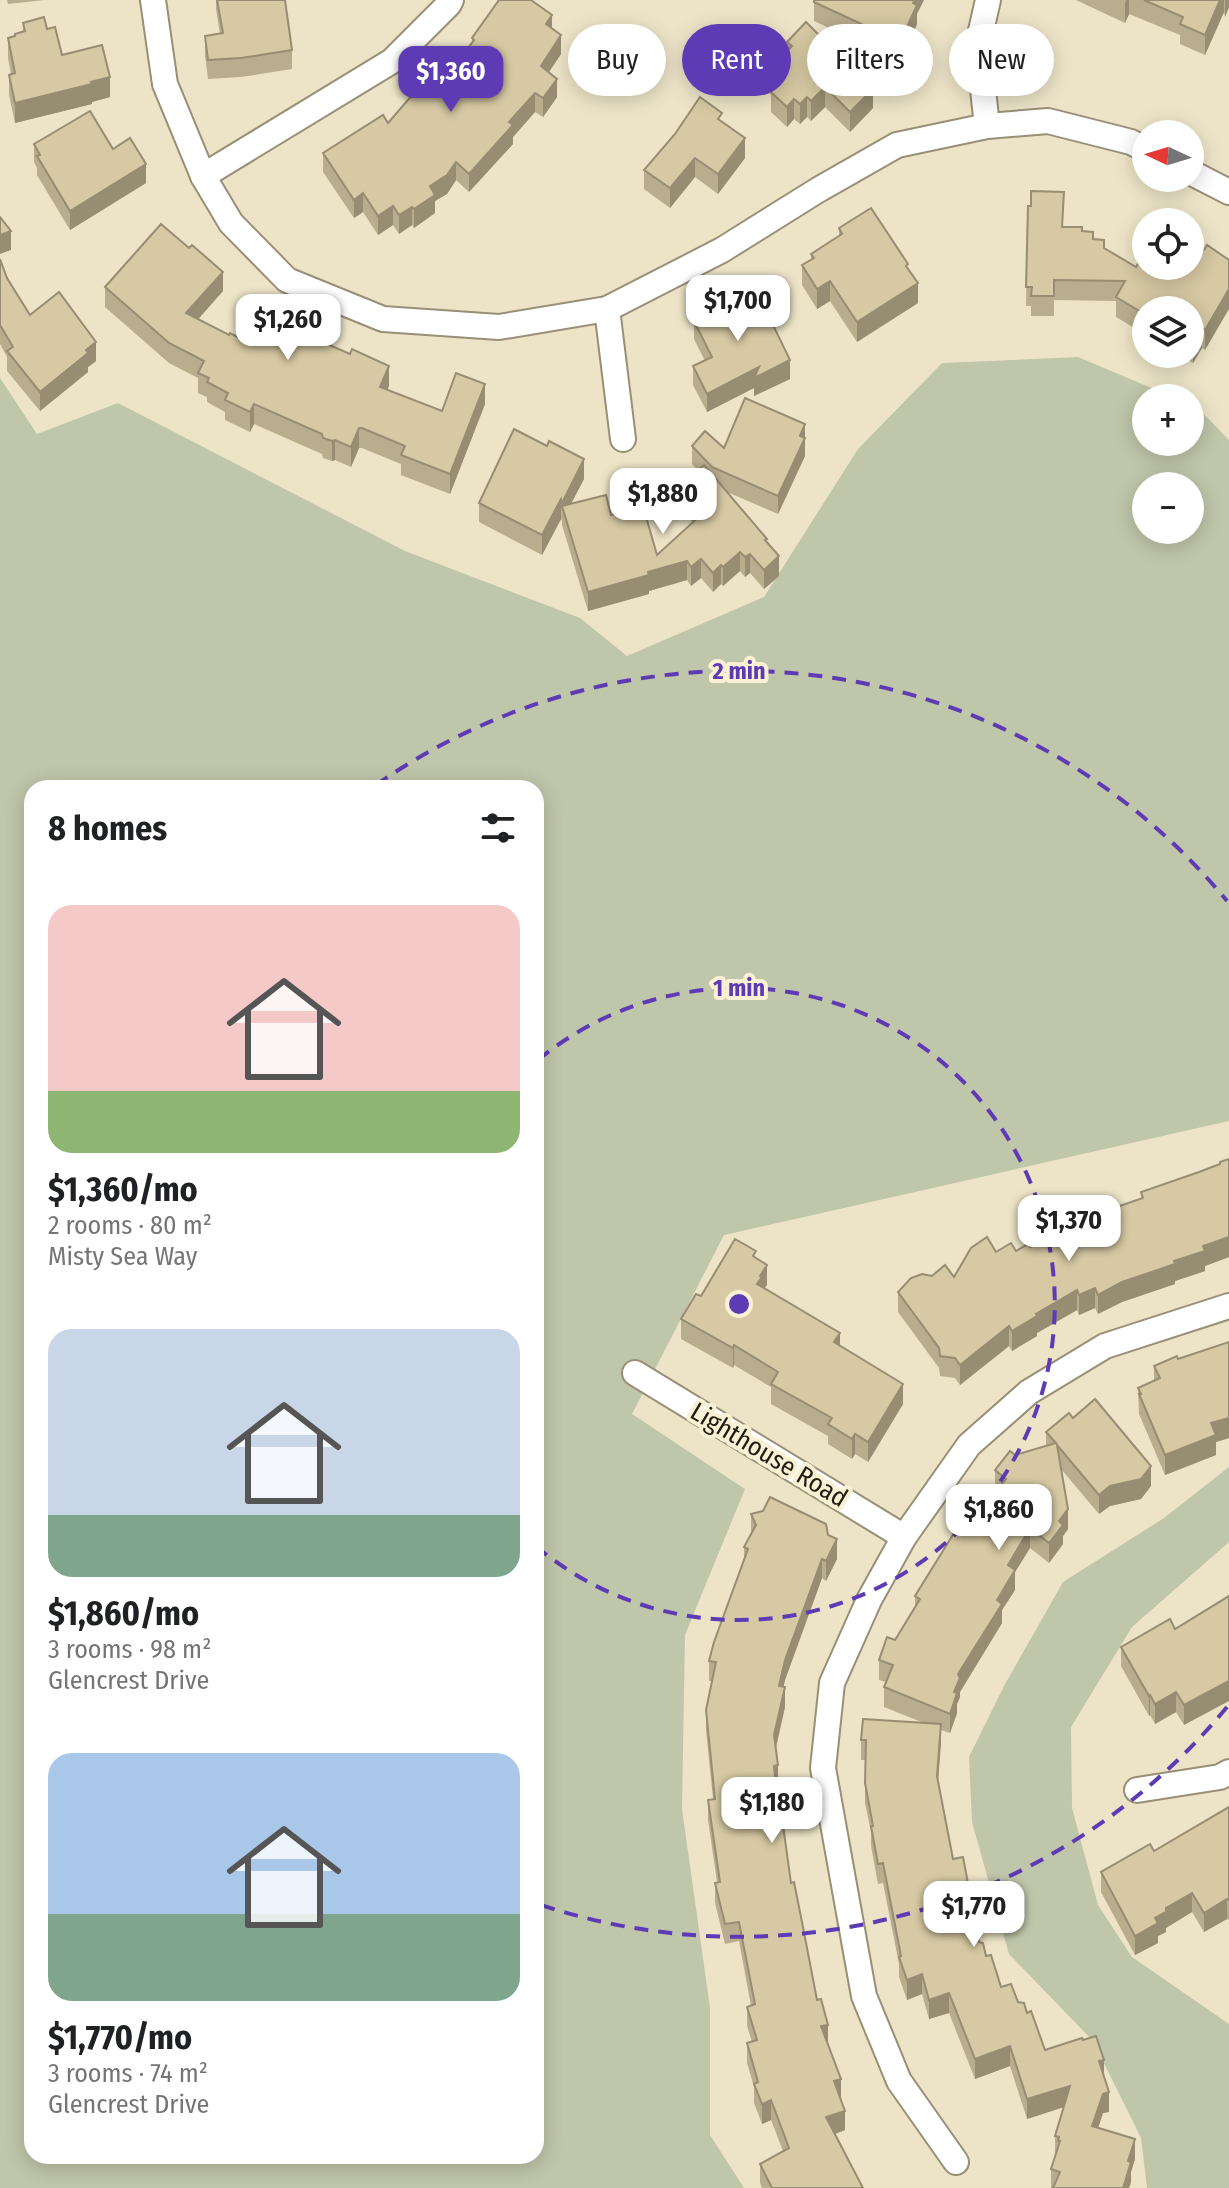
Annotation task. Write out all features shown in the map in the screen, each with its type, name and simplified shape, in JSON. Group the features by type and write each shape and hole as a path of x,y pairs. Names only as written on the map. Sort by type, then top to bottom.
{"street":[{"path":"153,0 165,84 203,176 231,223 287,280 383,319 499,327 607,309 722,250 897,145 987,126 1048,121 1132,143"},
{"path":"203,176 392,61 451,0"},
{"path":"987,126 978,44 988,0"},
{"path":"1204,179 1229,192"},
{"path":"607,309 623,439"},
{"path":"956,2162 899,2081 864,1996 823,1768 832,1683 869,1600 904,1537 969,1445 1029,1392 1105,1346 1229,1306"},
{"name":"Lighthouse Road","path":"635,1373 904,1537"},
{"path":"1137,1790 1220,1777 1229,1772"}],"green space":[{"path":"1078,357 1142,384 1132,384 1132,456 1204,456 1204,414 1229,440 1229,1121 724,1235 632,1414 745,1489 685,1635 682,1809 710,2008 710,2135 744,2188 0,2188 0,378 37,434 118,403 405,551 580,618 627,656 764,597 858,449 942,363"},
{"path":"1229,1467 1229,1542 1132,1627 1071,1727 1072,1808 1098,1905 1132,1957 1229,2024 1229,2188 1147,2188 1141,2138 1093,2041 1009,1954 972,1822 969,1757 1004,1686 1063,1582 1164,1518"}],"building":[{"path":"217,0 285,0 292,50 208,60 205,36 223,33"},
{"path":"499,0 531,0 552,15 546,24 561,35 541,66 557,79 543,98 535,93 509,122 513,125 469,174 456,162 447,175 430,186 435,195 399,215 393,206 378,216 363,193 354,200 323,153 383,115 388,123 426,79 447,95 481,56 468,48"},
{"path":"915,0 913,3 917,5 908,24 861,24 814,2"},
{"path":"1144,0 1220,0 1205,35 1180,24 1183,17"},
{"path":"44,17 47,29 55,27 62,55 102,45 110,77 15,103 9,75 15,73 8,38 25,31 23,23"},
{"path":"806,22 808,24 807,96 816,96 811,101 807,97 800,104 794,99 787,107 775,96 791,96 791,38"},
{"path":"834,96 866,96 850,112"},
{"path":"700,97 722,113 718,119 745,138 718,174 695,158 670,188 644,170 675,134"},
{"path":"90,111 113,149 130,138 146,164 70,211 37,156 40,155 34,144"},
{"path":"1031,191 1064,192 1062,227 1082,227 1082,231 1093,232 1093,239 1104,240 1104,248 1132,265 1132,280 1204,280 1204,250 1207,245 1229,260 1229,289 1205,330 1204,296 1132,296 1132,307 1116,297 1125,281 1054,280 1054,296 1031,296 1032,287 1026,287 1028,206 1031,206"},
{"path":"871,208 918,283 857,322 830,281 817,289 802,265 814,258 811,254 842,234 839,228"},
{"path":"0,217 11,231 0,235"},
{"path":"161,224 223,272 186,313 229,335 249,343 266,310 295,324 292,329 350,354 352,349 389,366 380,387 442,411 456,373 485,384 450,474 401,455 405,446 362,428 359,428 351,447 323,438 322,434 254,404 250,412 225,400 228,393 207,382 209,378 198,373 204,361 169,343 105,287"},
{"path":"0,259 7,278 30,315 59,292 96,342 86,350 88,353 40,392 7,351 13,347 0,325"},
{"path":"752,293 758,304 762,302 790,360 754,378 759,367 707,394 693,366 712,357 694,321"},
{"path":"745,398 805,424 800,436 805,438 778,496 712,467 692,446 705,431 724,448"},
{"path":"514,429 547,446 549,441 584,459 542,535 479,503"},
{"path":"704,465 779,556 764,570 750,554 745,557 740,552 713,573 701,559 691,567 687,561 588,592 562,506 606,495 611,515 643,506 657,555 702,514 679,487"},
{"path":"1229,1159 1229,1237 1203,1246 1205,1251 1122,1282 1098,1295 1095,1288 1079,1295 1077,1290 1012,1331 1009,1326 960,1365 955,1358 940,1356 939,1348 898,1292 911,1278 922,1274 932,1276 945,1265 954,1277 971,1248 987,1237 996,1252 1011,1243 1016,1251 1028,1244 1030,1247 1108,1210 1143,1198 1141,1192"},
{"path":"735,1239 756,1251 753,1256 767,1265 757,1284 840,1333 834,1342 903,1384 868,1442 855,1434 852,1439 828,1424 832,1418 771,1384 778,1372 734,1345 733,1348 681,1319 696,1294 701,1296"},
{"path":"1229,1342 1229,1418 1211,1423 1216,1435 1165,1455 1138,1388 1160,1378 1154,1366 1177,1356 1178,1359"},
{"path":"1095,1399 1151,1466 1141,1479 1110,1486 1099,1495 1057,1445 1068,1509 1059,1521 1063,1525 1049,1543 1030,1528 1008,1565 1015,1570 997,1600 1002,1604 958,1674 960,1678 954,1692 957,1693 950,1714 884,1687 893,1665 879,1660 887,1637 895,1640 920,1599 915,1596 972,1504 982,1511 1006,1479 995,1470 1010,1451 1015,1455 1056,1443 1046,1432 1069,1413 1073,1418"},
{"path":"770,1497 826,1524 828,1535 837,1539 826,1561 822,1559 785,1660 779,1686 785,1687 774,1735 778,1765 774,1766 779,1818 782,1818 791,1883 794,1882 817,2000 821,1999 828,2025 821,2026 841,2079 834,2081 845,2111 826,2117 863,2188 772,2188 760,2164 789,2148 771,2100 762,2104 754,2084 758,2082 747,2043 757,2040 747,2007 755,2004 739,1922 725,1924 715,1883 720,1882 708,1800 715,1799 706,1710 716,1662 709,1661 748,1549 744,1547 756,1525 751,1514 763,1511"},
{"path":"1229,1596 1229,1681 1184,1705 1176,1692 1155,1704 1121,1647 1170,1619 1175,1629"},
{"path":"863,1719 941,1724 937,1776 953,1859 963,1857 979,1942 983,1943 986,1956 991,1955 1001,1987 1011,1984 1018,2002 1024,2003 1027,2013 1031,2011 1045,2050 1096,2036 1104,2060 1099,2061 1109,2092 1103,2094 1092,2126 1135,2139 1123,2188 1053,2188 1060,2172 1051,2169 1060,2141 1055,2136 1070,2086 1027,2099 1010,2046 975,2059 949,1993 929,2000 922,1974 907,1980 899,1957 883,1863 878,1864 871,1826 865,1783 866,1740 861,1740"},
{"path":"1229,1807 1229,1900 1204,1913 1192,1893 1166,1908 1166,1912 1155,1918 1158,1923 1135,1936 1101,1872 1150,1844 1154,1851"}]}
